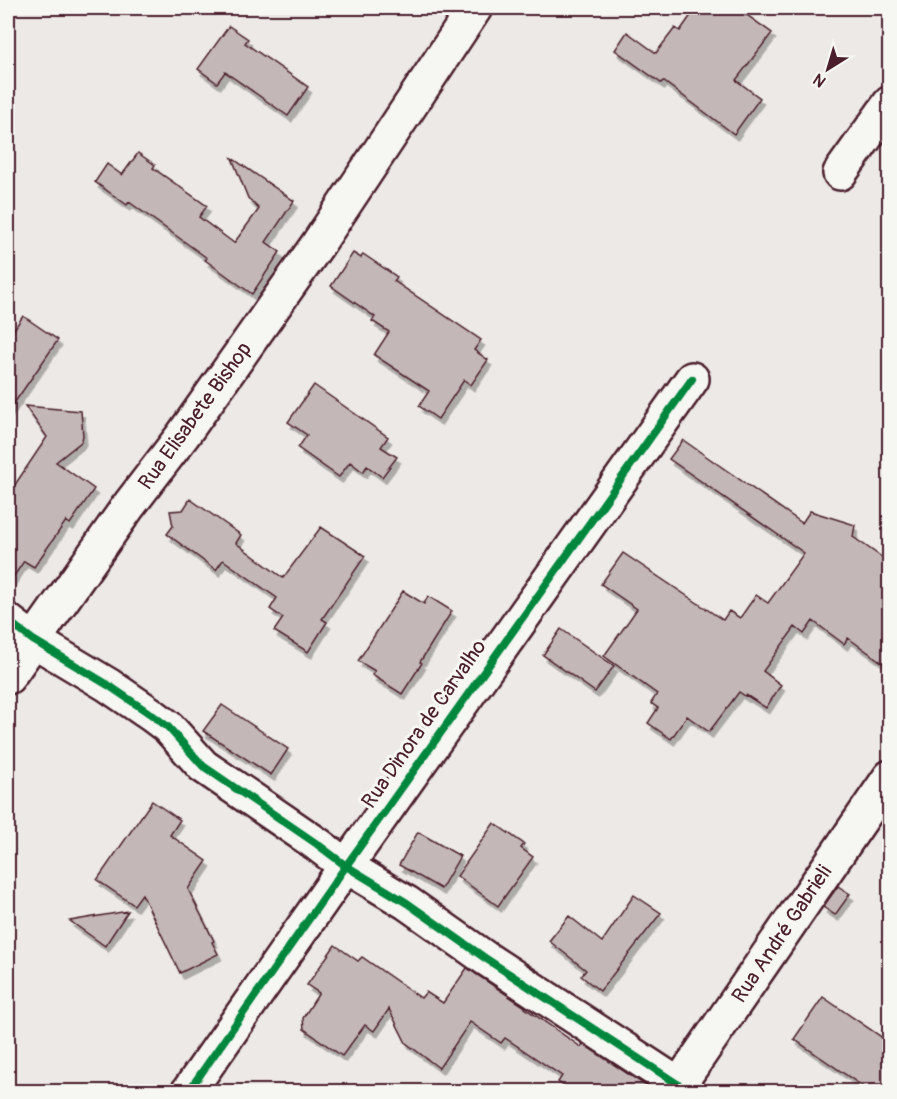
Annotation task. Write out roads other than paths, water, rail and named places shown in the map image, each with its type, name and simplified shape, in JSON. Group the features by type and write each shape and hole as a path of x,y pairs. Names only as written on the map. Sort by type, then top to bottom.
{"street":[{"name":"Rua Elisabete Bishop","path":"8,677 318,244 475,8"},
{"path":"840,173 890,104"},
{"name":"Rua Dinora de Carvalho","path":"188,1092 692,379"},
{"path":"8,621 33,640 99,679 152,715 168,727 203,766 346,866 407,903 680,1089"},
{"name":"Rua André Gabrieli","path":"680,1089 890,777"}]}
